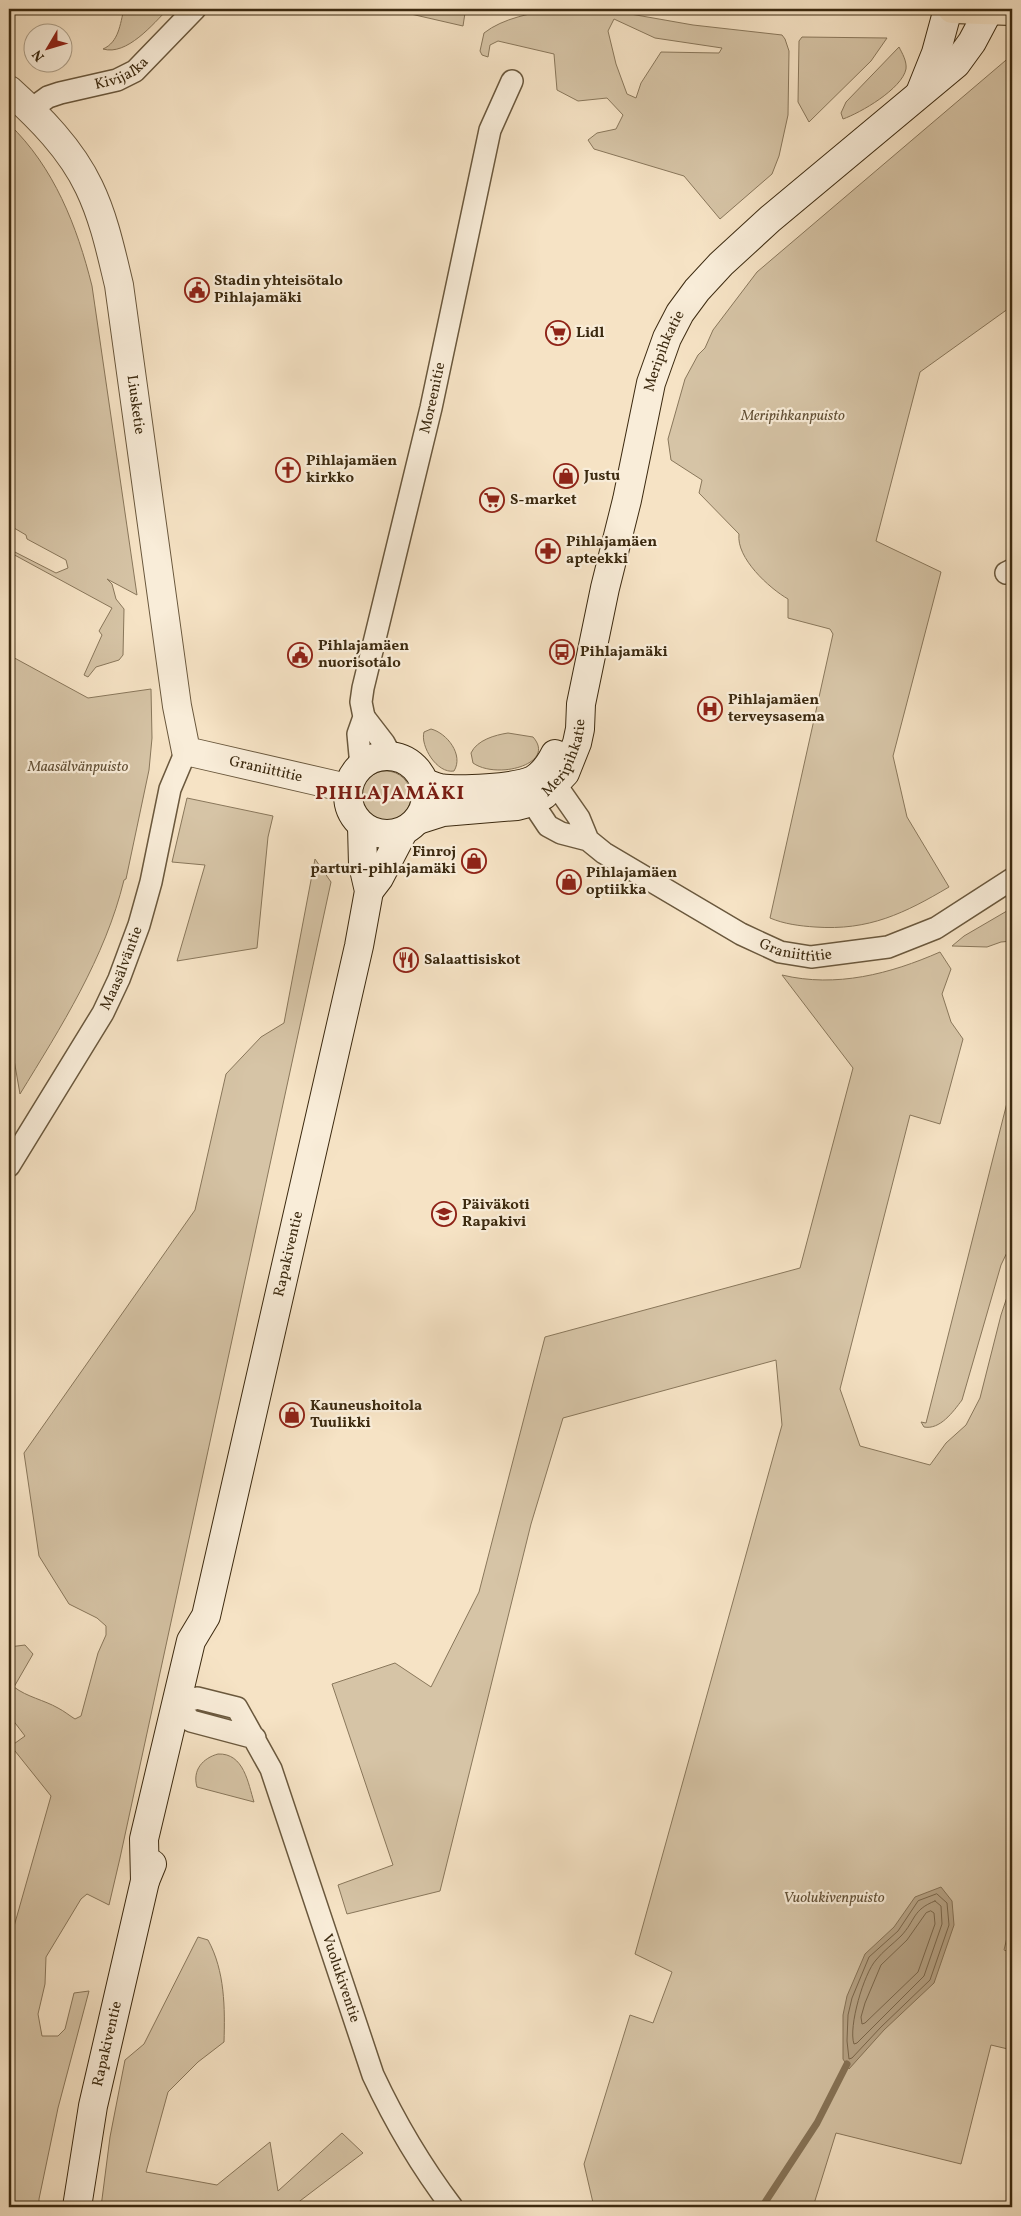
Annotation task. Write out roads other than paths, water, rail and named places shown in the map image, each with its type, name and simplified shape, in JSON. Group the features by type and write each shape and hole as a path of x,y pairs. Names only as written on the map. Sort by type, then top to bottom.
{"main road":[{"path":"950,9 996,10"},
{"name":"Meripihkatie","path":"918,96 936,53 950,9"},
{"name":"Meripihkatie","path":"540,789 565,773 575,752 580,729 581,704 651,383 667,338 680,313 697,290 721,264 770,219 918,96 964,55 996,10"},
{"name":"Liusketie","path":"9,90 63,146 89,186 108,238 119,285 177,706 186,752"},
{"name":"Graniittitie","path":"186,752 354,777"},
{"path":"411,826 424,810 427,795 425,783 419,771 408,762 391,756 370,759 354,777 350,809 362,826 371,832 386,835 411,826 443,812 517,806 540,789"},
{"path":"425,783 440,788 508,786 540,789"},
{"name":"Rapakiventie","path":"77,2207 93,2106 145,1881 144,1839 188,1708 191,1641 206,1616 360,946 369,892 363,865 362,826"},
{"name":"Rapakiventie","path":"369,892 411,826"}],"street":[{"name":"Kivijalka","path":"30,110 48,97 117,80 135,71 195,9"},
{"name":"Moreenitie","path":"354,777 358,734 364,717 361,702 363,688 430,416 490,130 512,81"},
{"path":"364,717 384,742 391,756"},
{"name":"Maasälväntie","path":"9,1166 103,1013 119,979 139,924 151,882 170,789 186,752"},
{"name":"Graniittitie","path":"540,789 548,826 561,833 588,840 604,853 741,934 780,952 810,957 888,947 936,928 1012,879"},
{"name":"Graniittitie","path":"540,789 579,818 588,840"},
{"name":"Vuolukiventie","path":"188,1708 254,1738 271,1769 374,2076 390,2112 410,2146 452,2207"}],"water":[{"path":"941,1887 952,1901 954,1925 934,1983 884,2030 849,2069 843,2059 843,2015 847,1996 865,1954 894,1927 915,1897"}],"waterway":[{"path":"762,2207 817,2123 847,2064"}],"place":[{"name":"Stadin yhteisötalo Pihlajamäki","path":"197,290"},
{"name":"Lidl","path":"558,333"},
{"name":"Pihlajamäen kirkko","path":"288,470"},
{"name":"Justu","path":"566,476"},
{"name":"S-market","path":"492,500"},
{"name":"Pihlajamäen apteekki","path":"548,551"},
{"name":"Pihlajamäki","path":"562,652"},
{"name":"Pihlajamäen nuorisotalo","path":"300,655"},
{"name":"Pihlajamäen terveysasema","path":"710,709"},
{"name":"Finroj parturi-pihlajamäki","path":"474,861"},
{"name":"Pihlajamäen optiikka","path":"569,882"},
{"name":"Salaattisiskot","path":"406,960"},
{"name":"Päiväkoti Rapakivi","path":"444,1214"},
{"name":"Kauneushoitola Tuulikki","path":"292,1415"}],"district":[{"name":"PIHLAJAMÄKI","path":"390,794"}],"park label":[{"name":"Meripihkanpuisto","path":"793,416"},
{"name":"Maasälvänpuisto","path":"78,767"},
{"name":"Vuolukivenpuisto","path":"834,1898"}]}
